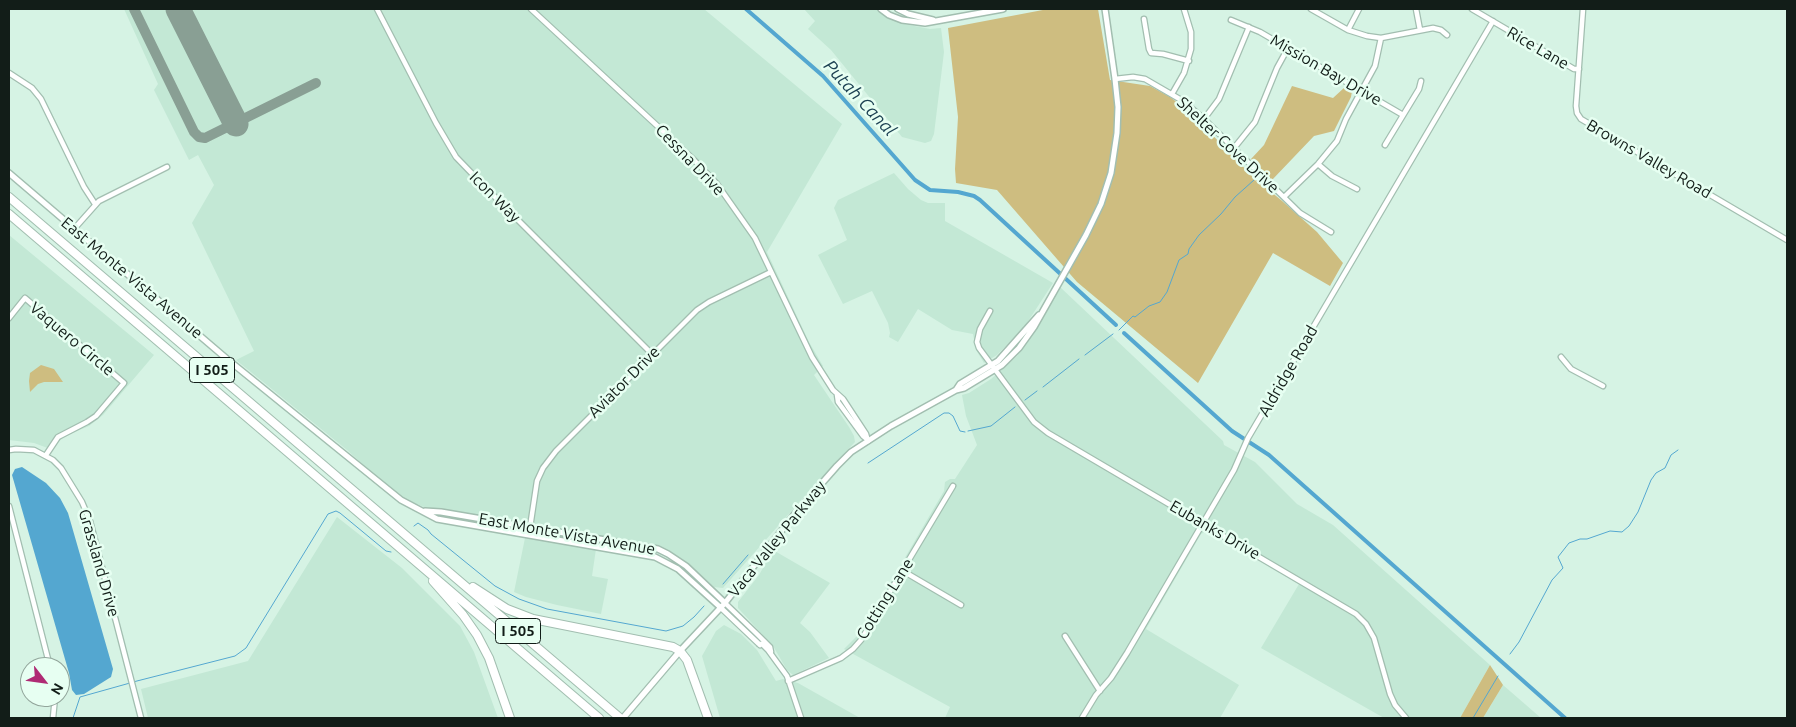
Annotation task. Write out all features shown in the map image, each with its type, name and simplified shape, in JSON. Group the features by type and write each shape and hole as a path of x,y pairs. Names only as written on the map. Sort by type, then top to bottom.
{"highway":[{"name":"I 505","path":"9,197 415,543 623,717"},
{"name":"I 505","path":"9,214 599,718"},
{"path":"415,543 490,598 521,615 547,623 673,646 687,660 708,718"},
{"path":"413,559 464,615 477,635 489,658 510,718"}],"main road":[{"name":"Vaca Valley Parkway","path":"623,717 680,651"}],"street":[{"name":"Cessna Drive","path":"531,9 710,176 733,205 755,238 807,348 836,395 838,402 868,441"},
{"path":"881,9 889,15 902,20 924,23 1003,9"},
{"path":"898,9 908,14 934,20"},
{"name":"Vaca Valley Parkway","path":"680,651 725,603 793,516 851,452 956,390 960,384 993,368 1039,315 1095,219 1109,181 1118,133 1118,107 1104,9"},
{"path":"1172,94 1189,61 1191,49 1191,32 1184,9"},
{"path":"1311,9 1348,30 1380,38 1434,28 1447,35"},
{"path":"1348,30 1359,9"},
{"path":"1416,9 1420,30"},
{"name":"Rice Lane","path":"1472,9 1574,69 1579,69"},
{"name":"Browns Valley Road","path":"1583,9 1576,106 1577,113 1584,121 1787,240"},
{"name":"Icon Way","path":"377,10 423,99 456,157 652,354"},
{"path":"1144,19 1151,53 1189,61"},
{"name":"Mission Bay Drive","path":"1231,20 1249,27 1288,48 1403,115"},
{"name":"Aldridge Road","path":"1082,718 1118,669 1234,470 1247,441 1492,21"},
{"path":"1204,119 1219,99 1249,27"},
{"path":"1284,197 1318,164 1337,141 1346,119 1375,66 1380,38"},
{"path":"1234,148 1255,122 1277,68 1288,48"},
{"path":"9,73 32,88 41,99 84,187 95,204"},
{"name":"Shelter Cove Drive","path":"1115,79 1133,77 1145,79 1172,94 1204,119 1307,218 1330,232"},
{"path":"1385,145 1418,89 1420,81"},
{"path":"1318,164 1332,176 1357,190"},
{"path":"74,229 95,204 167,167"},
{"name":"East Monte Vista Avenue","path":"9,173 248,376 401,500 438,519 655,557 678,570 720,607"},
{"name":"Aviator Drive","path":"529,534 537,481 549,459 697,310 709,302 771,272"},
{"name":"Vaquero Circle","path":"9,318 25,298 124,383 96,416 58,437 46,456"},
{"name":"Eubanks Drive","path":"990,311 980,329 977,342 982,353 1034,422 1349,608 1360,617 1374,638 1392,700 1406,718"},
{"path":"1562,357 1572,369 1603,386"},
{"name":"Grassland Drive","path":"9,450 16,448 34,450 46,456 61,468 82,502 90,521 140,718"},
{"name":"Cotting Lane","path":"788,681 840,658 853,649 866,634 953,486"},
{"path":"9,506 47,657"},
{"name":"East Monte Vista Avenue","path":"420,510 658,549 674,557 725,603"},
{"path":"628,551 645,551 671,560 674,557"},
{"path":"903,571 961,605"},
{"path":"725,603 770,647 773,656 788,681 801,718"},
{"path":"720,607 773,656"},
{"path":"1065,636 1100,691"}],"shaded area":[{"path":"124,9 704,9 842,124 767,252 809,342 823,366 814,375 849,427 855,442 723,588 714,587 682,559 666,551 424,507 407,500 388,487 347,450 236,360 254,351 192,223 214,185 198,155 189,160 154,90 158,84"},
{"path":"804,9 877,9 904,24 930,29 941,28 944,52 934,134 931,141 925,143 902,137 831,50 808,29 815,21"},
{"path":"1048,9 1098,9 1110,80 1150,86 1170,97 1190,112 1255,179 1317,232 1343,263 1330,286 1273,253 1198,383 1077,282 997,190 956,183 958,117 948,28"},
{"path":"1292,86 1333,98 1345,87 1352,91 1351,97 1334,131 1314,136 1272,180 1251,159 1264,145"},
{"path":"894,173 921,200 928,203 945,203 945,221 1053,283 1025,326 997,355 984,363 976,350 973,334 952,330 918,309 898,342 889,337 888,323 872,291 843,304 818,255 847,240 834,208 838,200"},
{"path":"9,235 154,355 103,415 89,426 65,436 57,443 53,450 34,443 9,440"},
{"path":"1060,287 1223,441 1224,445 1255,462 1297,504 1333,525 1490,665 1460,718 1384,718 1261,648 1299,584 1210,532 1201,534 1146,629 1239,685 1220,718 945,718 950,707 844,649 860,633 875,609 944,491 945,482 955,479 977,445 966,416 962,395 969,393 991,379 1017,356 1027,343"},
{"path":"41,365 54,369 63,382 44,382 38,384 30,392 30,373"},
{"path":"337,517 402,568 460,626 474,652 498,718 148,718 141,689 248,661"},
{"path":"525,538 596,549 592,576 608,579 601,614 557,605 514,592"},
{"path":"773,550 830,583 800,623 810,632 829,658 793,675 787,670 773,646 738,608 738,602 759,575"},
{"path":"724,625 741,634 757,650 776,681 783,679 798,683 860,718 720,718 702,656 716,631"},
{"path":"1490,665 1503,685 1483,718 1460,718"},
{"path":"1503,685 1541,718 1483,718"}],"water":[{"path":"22,467 46,483 60,498 68,513 113,669 111,677 84,694 76,695 72,690 70,657 64,657 12,475 15,469"}],"waterway":[{"name":"Putah Canal","path":"746,9 823,76 915,180 930,190 958,192 974,196 980,200 1116,325"},
{"path":"1119,330 1133,316 1135,317 1149,306 1160,302 1167,292 1179,260 1188,254 1189,249 1199,235 1254,180"},
{"path":"1124,333 1232,431 1269,455 1565,718"},
{"path":"1085,355 1113,334"},
{"path":"1043,387 1079,359"},
{"path":"1025,400 1037,391"},
{"path":"968,431 991,426 1015,407"},
{"path":"868,463 944,413 949,413 953,416 960,431 965,432"},
{"path":"1510,654 1519,642 1552,580 1563,568 1558,557 1569,543 1610,531 1622,532 1629,526 1638,512 1651,480 1656,473 1665,468 1671,455 1678,450"},
{"path":"133,682 235,656 246,648 328,514 336,511 340,513 386,551 391,552"},
{"path":"414,526 418,523 428,530 495,586 519,599 547,609 666,631 683,626 704,606"},
{"path":"723,584 748,555"},
{"path":"1473,718 1498,676"},
{"path":"73,718 80,697 130,683"}],"taxiway":[{"path":"134,9 194,132 199,137 205,138 316,83"}],"runway":[{"path":"178,9 236,124"}]}
